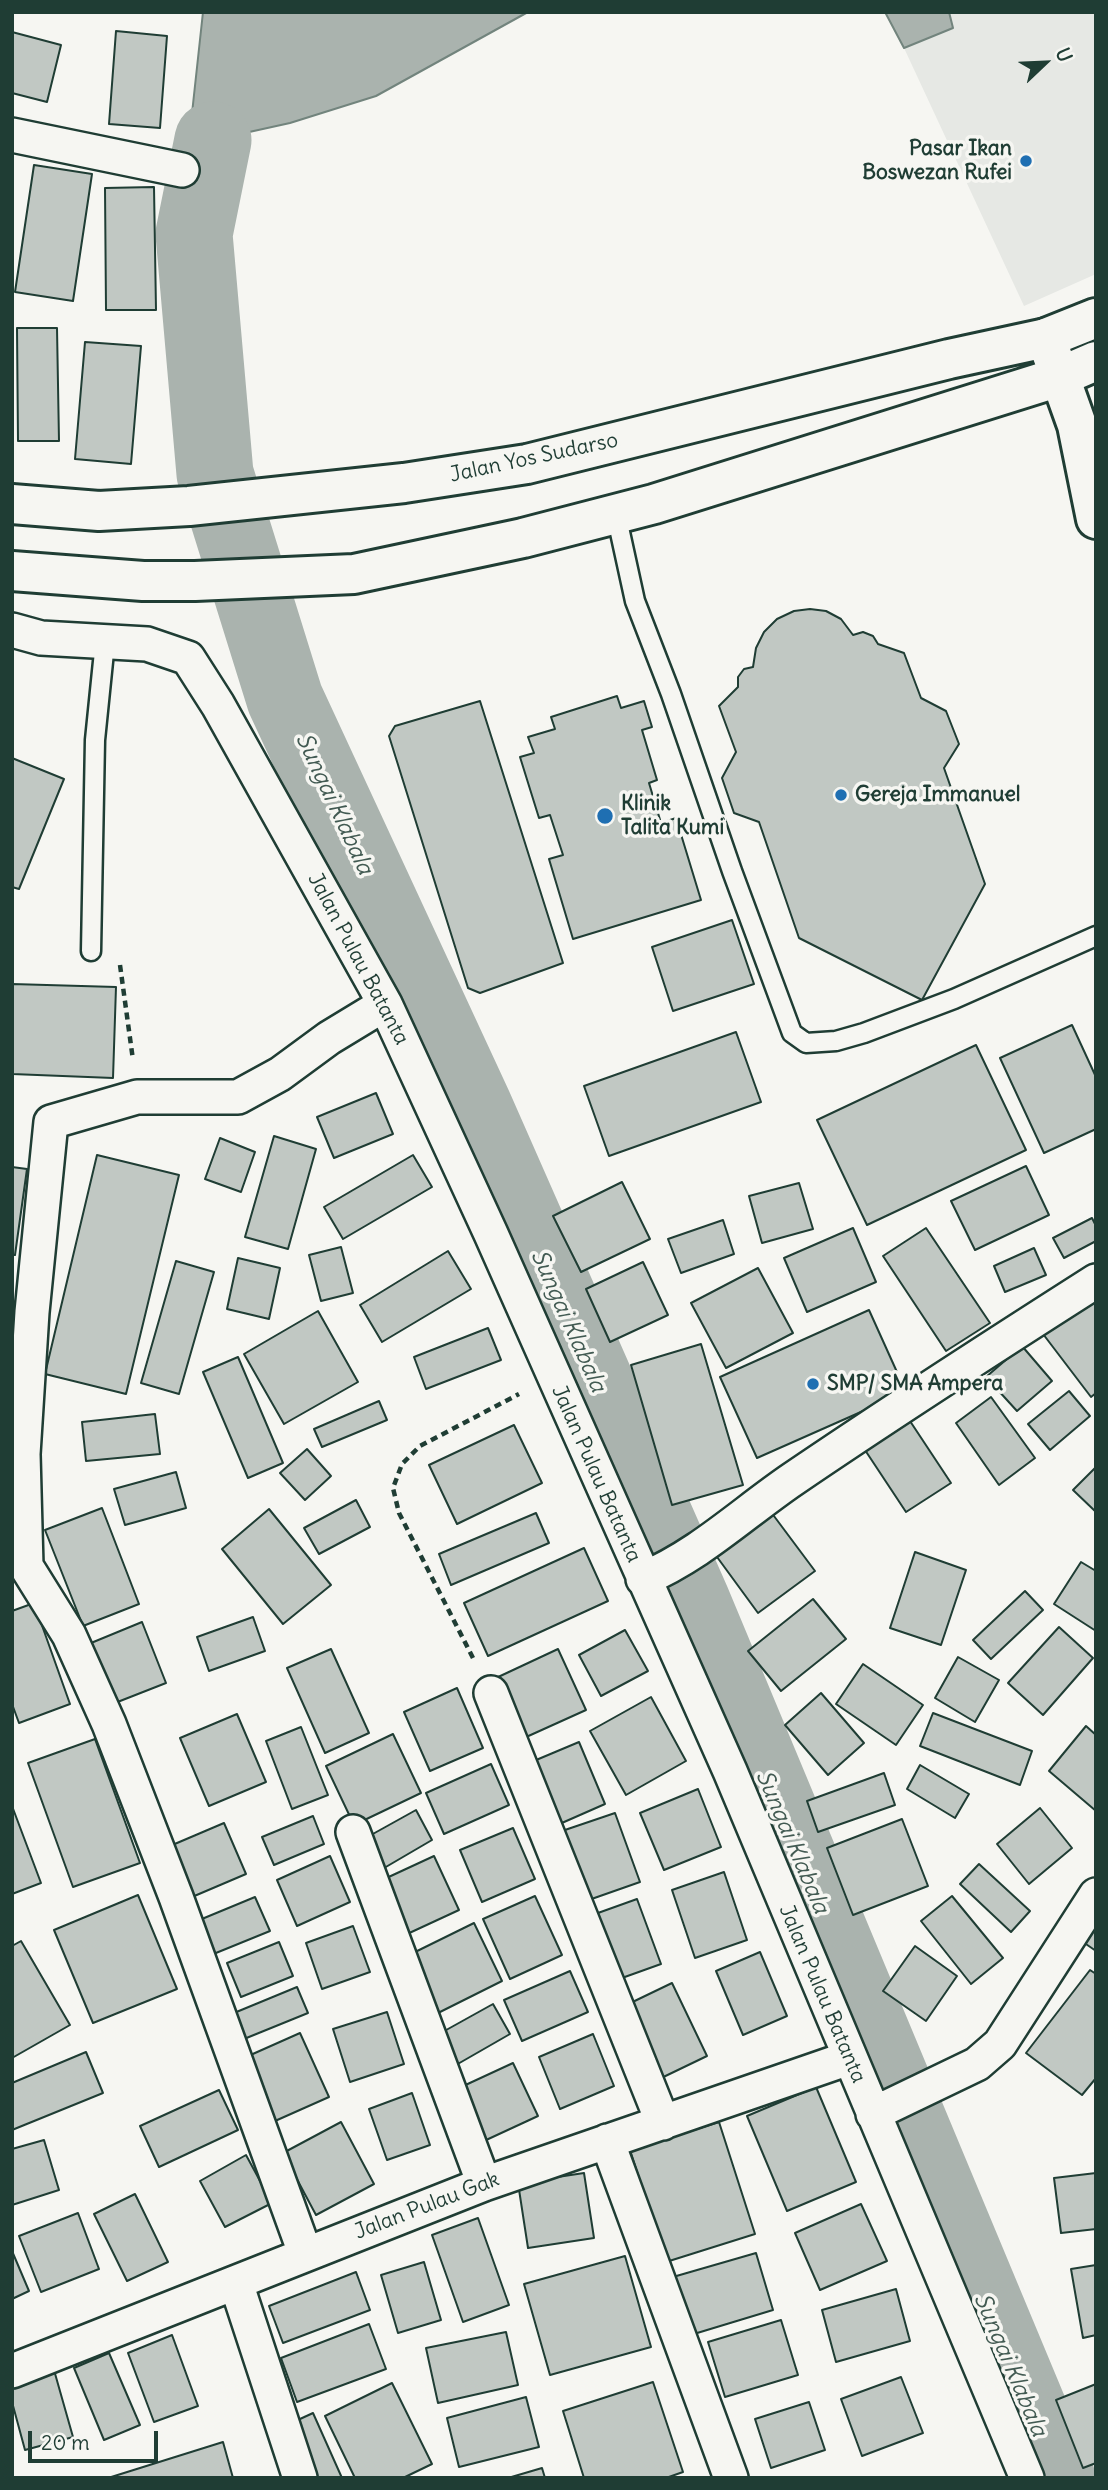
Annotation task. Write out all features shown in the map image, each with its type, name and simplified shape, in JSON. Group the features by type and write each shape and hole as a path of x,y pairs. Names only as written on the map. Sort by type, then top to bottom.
{"main road":[{"name":"Jalan Yos Sudarso","path":"12,504 99,511 189,506 347,490 527,464 948,359 1046,338 1096,318"},
{"path":"1046,338 1077,425 1096,519"},
{"path":"12,571 143,581 354,574 523,538 654,504 1059,377 1096,361"}],"street":[{"path":"12,135 182,170"},
{"name":"Jalan Pulau Batanta","path":"12,630 41,638 147,644 188,658 218,705 385,1004 491,1234 552,1376 651,1575 849,2058 892,2105 1027,2478"},
{"path":"305,2253 181,1910 109,1724 69,1635 19,1565 32,1312 51,1122 137,1097 238,1097 281,1074 329,1038 385,1004"},
{"path":"651,1575 693,1553 786,1483 932,1385 1096,1281"},
{"path":"491,1693 663,2123"},
{"path":"353,1832 484,2183"},
{"path":"892,2105 977,2064 1000,2044 1096,1895"},
{"name":"Jalan Pulau Gak","path":"12,2371 484,2183 849,2058"},
{"path":"607,2141 731,2478"},
{"path":"236,2283 300,2478"}],"lane":[{"path":"616,514 635,601 792,1033 806,1043 836,1041 855,1035 954,999 1096,936"},
{"path":"91,951 95,740 105,642"}],"path":[{"path":"91,951 118,953 137,1097"},
{"path":"491,1693 399,1513 393,1488 402,1464 420,1446 552,1376"}],"shaded area":[{"path":"203,12 528,12 376,96 290,123 213,140 189,141"},
{"path":"885,12 949,12 953,28 904,48"},
{"name":"Pasar Ikan Boswezan Rufei","path":"949,12 1096,12 1096,274 1024,306 904,48 952,28"}],"building":[{"path":"116,31 167,36 160,128 109,124"},
{"path":"12,32 61,45 47,102 12,93"},
{"path":"34,165 92,174 73,301 15,292"},
{"path":"154,187 156,310 106,310 105,188"},
{"path":"17,328 57,328 59,441 18,441"},
{"path":"85,342 141,346 131,464 75,459"},
{"name":"Gereja Immanuel","path":"794,611 826,611 841,619 853,635 863,632 873,636 878,644 904,653 921,698 946,711 959,744 944,768 985,884 922,1000 799,938 759,822 734,813 722,778 736,752 719,706 738,687 738,677 744,669 753,667 756,648 764,632 777,619"},
{"name":"Klinik Talita Kumi","path":"617,696 621,708 644,701 652,727 642,730 657,780 649,783 661,823 676,818 701,900 573,939 549,859 563,855 550,815 539,818 520,757 534,753 528,737 555,729 551,717"},
{"path":"480,701 563,963 480,993 468,988 389,736 395,726"},
{"path":"12,758 64,779 19,889 12,887"},
{"path":"732,920 754,984 673,1011 652,947"},
{"path":"12,984 116,987 113,1078 12,1074"},
{"path":"1072,1025 1096,1077 1096,1129 1044,1153 1000,1058"},
{"path":"736,1032 761,1102 609,1156 584,1086"},
{"path":"976,1045 1026,1150 867,1225 817,1120"},
{"path":"376,1093 393,1134 334,1158 317,1117"},
{"path":"274,1136 316,1149 288,1249 245,1237"},
{"path":"220,1138 255,1152 241,1192 205,1179"},
{"path":"97,1155 179,1175 126,1394 45,1374"},
{"path":"413,1155 432,1187 343,1239 324,1207"},
{"path":"1026,1166 1049,1215 975,1250 951,1201"},
{"path":"12,1167 27,1169 15,1255 12,1255"},
{"path":"622,1182 650,1239 581,1272 553,1216"},
{"path":"799,1183 813,1229 762,1243 749,1196"},
{"path":"1092,1218 1096,1226 1096,1241 1064,1258 1053,1238"},
{"path":"723,1220 734,1254 681,1273 668,1239"},
{"path":"853,1228 876,1282 807,1312 784,1258"},
{"path":"926,1228 990,1323 946,1351 883,1256"},
{"path":"341,1247 353,1293 321,1301 309,1255"},
{"path":"1034,1248 1046,1275 1005,1292 994,1266"},
{"path":"448,1251 471,1289 382,1342 360,1305"},
{"path":"238,1258 280,1268 269,1319 227,1309"},
{"path":"176,1261 214,1272 179,1394 141,1383"},
{"path":"643,1262 668,1315 610,1342 586,1289"},
{"path":"758,1268 793,1333 726,1368 691,1303"},
{"path":"1096,1287 1096,1393 1091,1397 1040,1330"},
{"name":"SMP/ SMA Ampera","path":"869,1310 906,1392 757,1458 720,1377"},
{"path":"318,1311 358,1382 284,1424 244,1354"},
{"path":"488,1328 501,1360 426,1389 414,1357"},
{"path":"701,1344 743,1485 672,1505 631,1365"},
{"path":"1022,1346 1052,1381 1017,1411 986,1377"},
{"path":"238,1357 283,1463 248,1478 203,1372"},
{"path":"1069,1391 1090,1416 1050,1450 1028,1424"},
{"path":"991,1397 1035,1458 999,1485 956,1423"},
{"path":"379,1401 387,1420 322,1447 314,1429"},
{"path":"155,1414 160,1454 86,1461 82,1422"},
{"path":"906,1415 951,1483 906,1512 861,1444"},
{"path":"514,1425 542,1483 457,1524 429,1465"},
{"path":"307,1449 331,1476 305,1500 280,1473"},
{"path":"1096,1467 1096,1512 1073,1490"},
{"path":"176,1472 186,1508 125,1525 114,1489"},
{"path":"356,1500 370,1527 319,1554 304,1528"},
{"path":"765,1504 815,1571 758,1613 709,1546"},
{"path":"102,1508 139,1604 83,1626 45,1530"},
{"path":"269,1509 331,1585 283,1624 222,1549"},
{"path":"536,1513 549,1543 451,1585 439,1554"},
{"path":"584,1548 608,1601 488,1656 464,1603"},
{"path":"915,1552 966,1570 941,1645 890,1628"},
{"path":"1081,1562 1096,1571 1096,1631 1054,1604"},
{"path":"1025,1591 1043,1610 991,1659 973,1640"},
{"path":"813,1599 846,1639 781,1691 748,1651"},
{"path":"34,1603 70,1704 19,1723 12,1704 12,1611"},
{"path":"253,1617 265,1651 209,1671 197,1637"},
{"path":"142,1622 166,1683 115,1703 91,1643"},
{"path":"1059,1627 1093,1658 1043,1715 1008,1683"},
{"path":"625,1630 648,1671 601,1696 579,1655"},
{"path":"331,1649 369,1733 325,1753 287,1668"},
{"path":"558,1649 586,1710 524,1738 496,1678"},
{"path":"958,1657 999,1680 975,1722 935,1698"},
{"path":"863,1664 923,1705 896,1745 836,1704"},
{"path":"457,1688 483,1748 430,1771 404,1712"},
{"path":"821,1693 864,1743 828,1775 785,1725"},
{"path":"651,1697 686,1761 626,1795 590,1731"},
{"path":"933,1713 1032,1751 1020,1785 920,1746"},
{"path":"237,1714 266,1782 209,1806 180,1738"},
{"path":"1086,1726 1096,1735 1096,1811 1049,1771"},
{"path":"301,1727 328,1795 292,1809 266,1741"},
{"path":"393,1734 421,1793 354,1825 326,1766"},
{"path":"95,1739 140,1863 73,1887 28,1763"},
{"path":"579,1742 605,1804 555,1826 529,1763"},
{"path":"491,1764 509,1805 444,1834 426,1793"},
{"path":"920,1765 969,1794 955,1818 907,1789"},
{"path":"884,1773 895,1805 818,1832 807,1801"},
{"path":"698,1789 721,1847 664,1870 640,1813"},
{"path":"12,1806 41,1883 12,1894"},
{"path":"1040,1808 1072,1848 1029,1884 997,1844"},
{"path":"416,1810 432,1840 379,1871 362,1840"},
{"path":"615,1813 640,1882 583,1902 559,1832"},
{"path":"313,1816 324,1844 274,1865 262,1837"},
{"path":"902,1819 928,1886 853,1915 827,1848"},
{"path":"224,1823 246,1874 192,1897 170,1846"},
{"path":"513,1828 535,1879 482,1902 460,1850"},
{"path":"330,1856 350,1902 297,1926 277,1880"},
{"path":"434,1856 459,1910 405,1935 380,1881"},
{"path":"979,1864 1030,1911 1011,1932 960,1884"},
{"path":"724,1872 747,1940 695,1958 672,1890"},
{"path":"138,1895 177,1989 93,2023 54,1930"},
{"path":"535,1896 562,1955 510,1979 483,1919"},
{"path":"952,1896 1003,1958 971,1984 921,1921"},
{"path":"255,1897 270,1931 211,1955 197,1921"},
{"path":"637,1899 661,1964 608,1983 584,1918"},
{"path":"474,1923 502,1981 436,2014 407,1956"},
{"path":"1096,1924 1096,1951 1083,1942"},
{"path":"353,1926 370,1972 322,1989 306,1943"},
{"path":"21,1941 70,2025 12,2058 12,1946"},
{"path":"279,1942 293,1976 241,1997 227,1963"},
{"path":"915,1946 957,1976 926,2021 883,1991"},
{"path":"760,1952 787,2016 743,2035 716,1971"},
{"path":"1090,1970 1096,1974 1096,2078 1082,2095 1026,2053"},
{"path":"570,1971 588,2012 522,2041 504,2000"},
{"path":"672,1983 707,2056 653,2082 618,2009"},
{"path":"297,1987 308,2013 244,2039 234,2013"},
{"path":"493,2004 510,2034 456,2065 439,2034"},
{"path":"387,2012 404,2064 350,2082 333,2029"},
{"path":"300,2033 329,2097 275,2121 246,2057"},
{"path":"593,2034 614,2086 560,2109 539,2057"},
{"path":"86,2052 103,2093 12,2130 12,2083"},
{"path":"513,2063 538,2116 484,2141 459,2088"},
{"path":"816,2087 856,2182 787,2211 747,2116"},
{"path":"219,2090 238,2130 159,2167 140,2126"},
{"path":"412,2093 430,2145 387,2160 369,2109"},
{"path":"341,2122 374,2184 316,2215 283,2153"},
{"path":"719,2122 755,2234 666,2262 630,2150"},
{"path":"44,2140 59,2190 12,2205 12,2149"},
{"path":"246,2155 272,2203 225,2227 200,2181"},
{"path":"584,2173 594,2238 528,2248 518,2183"},
{"path":"1096,2173 1096,2229 1061,2233 1054,2178"},
{"path":"135,2194 168,2262 127,2281 94,2214"},
{"path":"861,2204 887,2261 820,2290 795,2233"},
{"path":"78,2213 99,2269 41,2292 19,2236"},
{"path":"478,2218 509,2305 463,2322 432,2235"},
{"path":"12,2251 29,2291 12,2299"},
{"path":"756,2253 773,2310 684,2337 666,2279"},
{"path":"625,2256 651,2347 550,2375 524,2284"},
{"path":"424,2262 441,2320 398,2333 381,2275"},
{"path":"1096,2265 1096,2335 1083,2338 1071,2269"},
{"path":"356,2272 370,2310 283,2343 269,2306"},
{"path":"896,2289 910,2341 836,2362 822,2310"},
{"path":"781,2320 798,2375 725,2397 708,2342"},
{"path":"369,2324 386,2369 297,2402 281,2358"},
{"path":"506,2332 518,2385 438,2403 426,2348"},
{"path":"172,2335 198,2406 154,2422 128,2353"},
{"path":"109,2353 140,2425 104,2440 74,2368"},
{"path":"54,2370 73,2437 25,2450 12,2402 12,2381"},
{"path":"901,2377 923,2433 862,2456 841,2399"},
{"path":"653,2382 683,2472 666,2478 584,2478 563,2411"},
{"path":"392,2383 432,2464 403,2478 355,2478 325,2416"},
{"path":"1096,2384 1096,2463 1083,2468 1056,2400"},
{"path":"526,2397 539,2447 459,2467 447,2418"},
{"path":"809,2402 825,2450 771,2468 755,2419"},
{"path":"313,2413 342,2478 311,2478 287,2425"},
{"path":"223,2442 233,2478 108,2478"},
{"path":"542,2468 545,2478 508,2478"}],"waterway":[{"name":"Sungai Klabala","path":"213,140 194,234 215,474 285,699 474,1107 692,1602 1057,2478"}],"place":[{"name":"Pasar Ikan Boswezan Rufei","path":"1026,161"},
{"name":"Gereja Immanuel","path":"841,795"},
{"name":"Klinik Talita Kumi","path":"605,816"},
{"name":"SMP/ SMA Ampera","path":"813,1384"}]}
